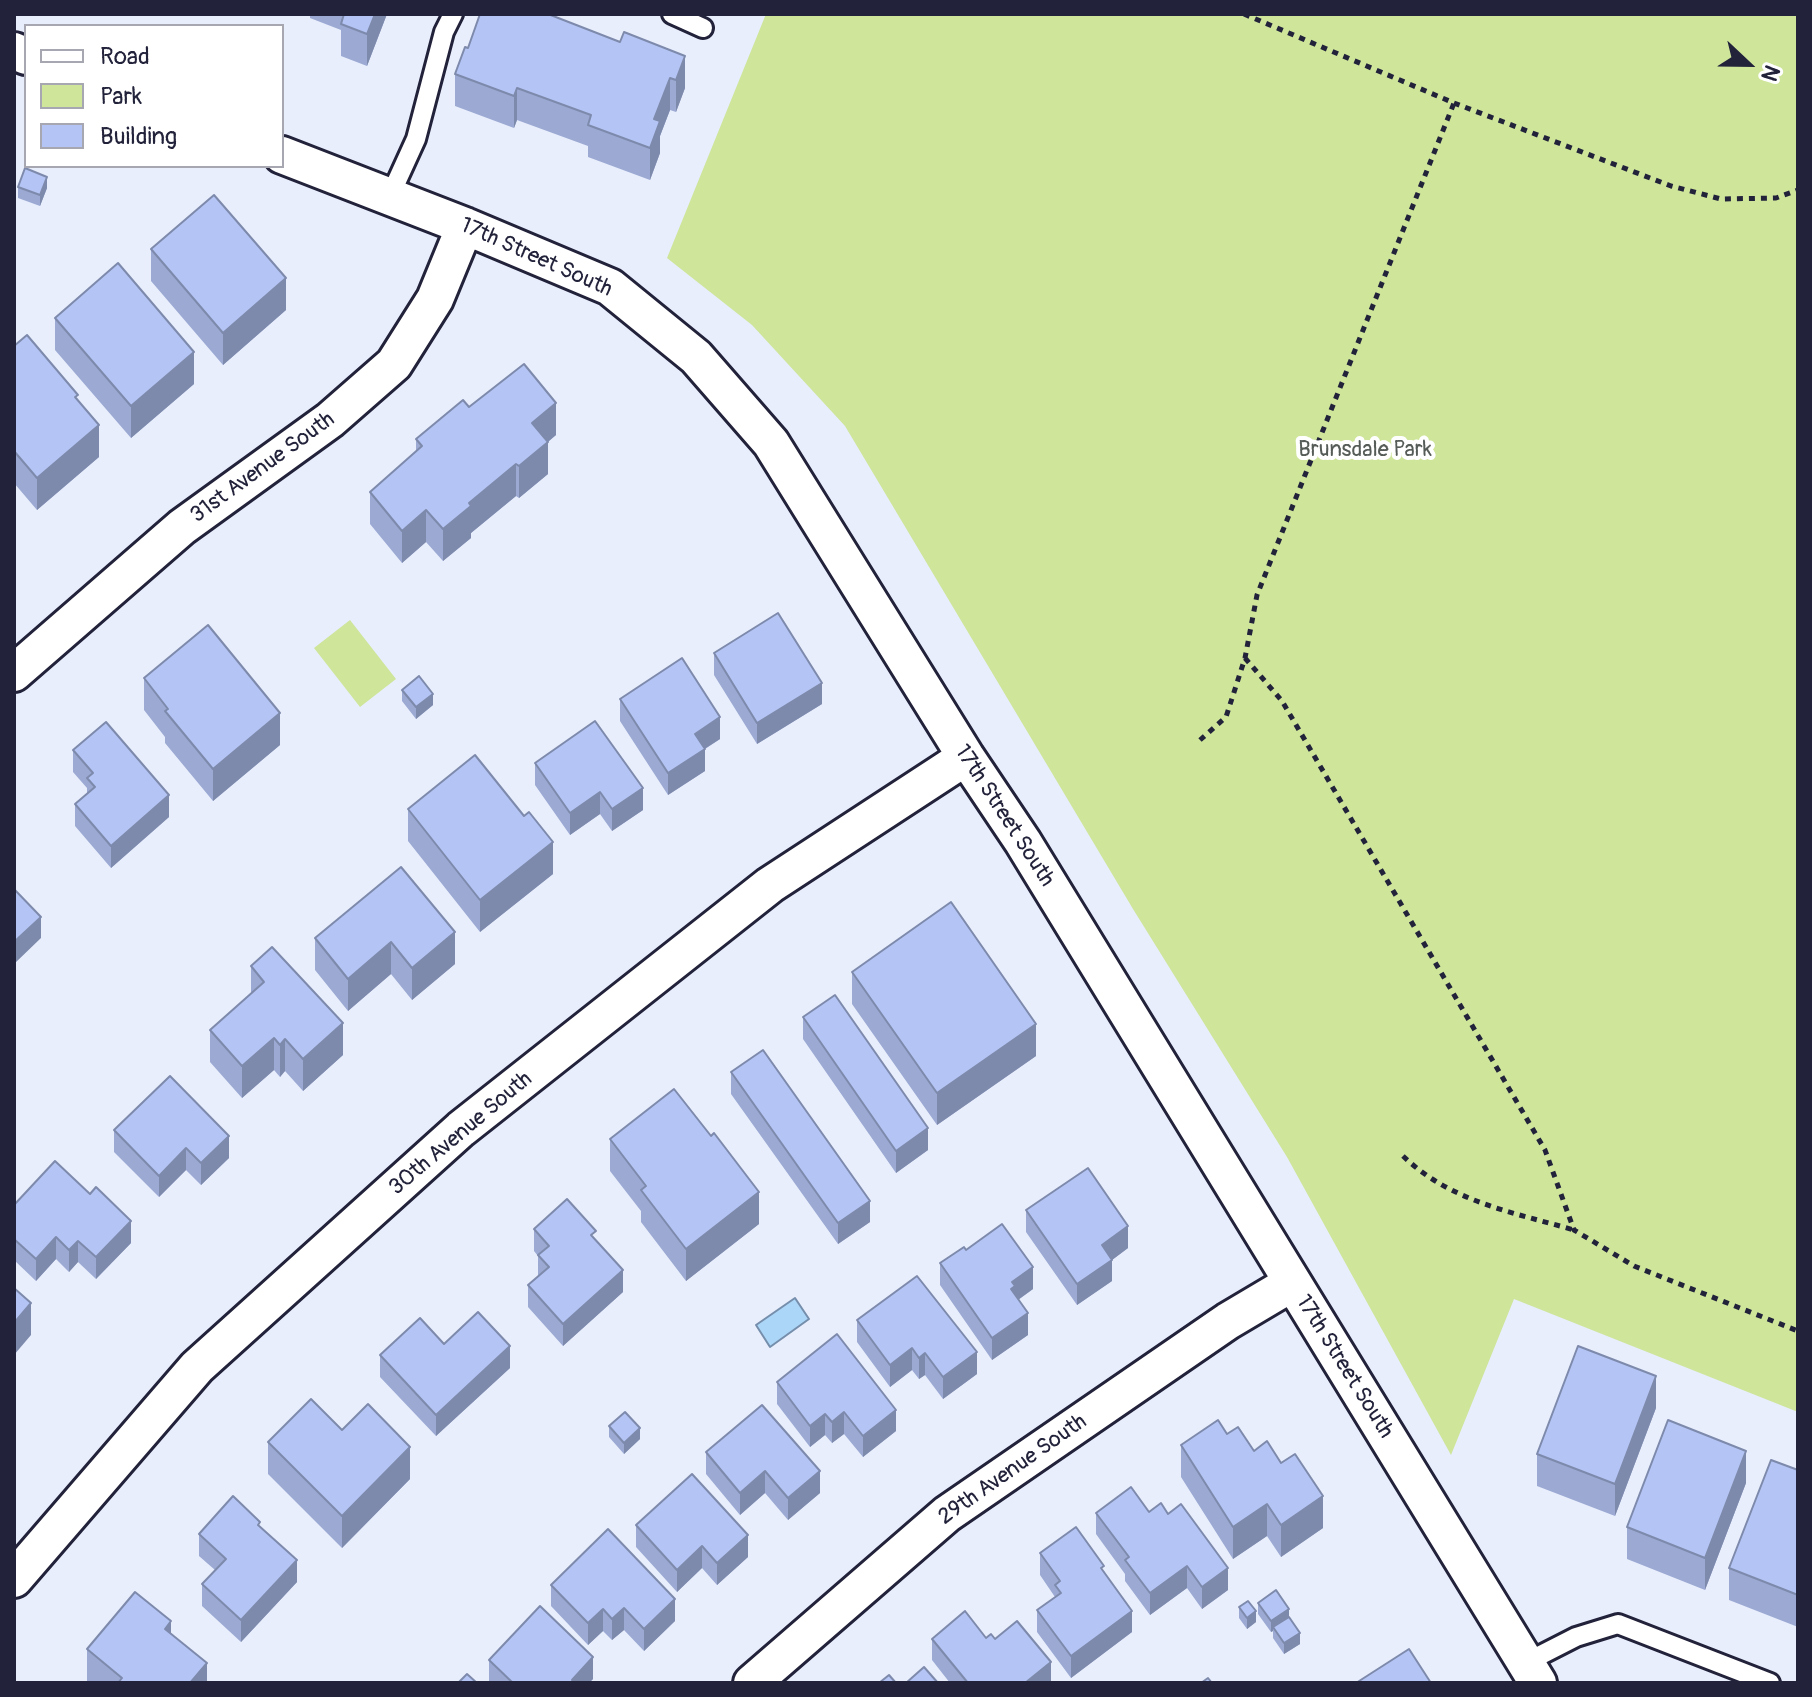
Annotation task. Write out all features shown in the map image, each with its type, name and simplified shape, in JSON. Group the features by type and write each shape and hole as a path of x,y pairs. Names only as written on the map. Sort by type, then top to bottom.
{"street":[{"name":"17th Street South","path":"284,156 465,226 610,287 696,357 771,443 966,757 1023,842 1532,1672"},
{"name":"31st Avenue South","path":"14,673 182,527 330,420 394,364 435,299 465,226"},
{"name":"30th Avenue South","path":"14,1579 197,1367 461,1129 770,885 966,757"},
{"name":"29th Avenue South","path":"752,1683 947,1514 1228,1321 1292,1283"}],"lane":[{"path":"390,196 416,139 444,32 453,14"},
{"path":"672,14 703,28"},
{"path":"1532,1672 1576,1637 1618,1624 1770,1683"}],"path":[{"path":"1244,14 1454,103 1671,186 1721,199 1776,198 1798,190"},
{"path":"1200,740 1226,717 1245,658 1257,595 1454,103"},
{"path":"1245,658 1282,701 1545,1150 1574,1230"},
{"path":"1403,1156 1419,1172 1461,1197 1574,1230 1634,1266 1798,1331"}],"green space":[{"name":"Brunsdale Park","path":"766,14 1798,14 1798,1412 1514,1299 1451,1455 1287,1157 1133,909 845,426 752,325 667,258"},
{"path":"350,620 396,679 360,707 314,648"}],"water":[{"path":"795,1298 809,1319 770,1347 756,1325"}],"building":[{"path":"344,14 375,14 367,34 341,24"},
{"path":"480,14 548,14 620,42 624,32 685,56 676,80 670,78 654,119 660,121 650,148 588,125 591,115 517,88 514,96 455,74"},
{"path":"25,168 47,177 40,195 18,187"},
{"path":"214,195 286,278 223,333 151,249"},
{"path":"118,263 194,352 131,406 55,318"},
{"path":"27,335 99,425 37,478 14,451 14,346"},
{"path":"524,364 556,403 532,423 548,442 519,466 516,464 443,529 426,510 402,531 370,492 422,446 416,439 463,400 469,407"},
{"path":"778,613 822,683 757,723 714,653"},
{"path":"208,625 280,713 213,769 165,711 168,709 144,678"},
{"path":"682,658 720,717 695,734 705,749 668,773 620,699"},
{"path":"419,676 433,694 416,707 402,690"},
{"path":"595,721 643,788 612,809 600,792 570,813 535,763"},
{"path":"106,722 169,795 111,846 75,804 95,787 87,778 93,773 73,750"},
{"path":"475,755 524,816 529,812 553,842 480,900 408,809"},
{"path":"401,867 455,932 412,968 391,942 348,979 315,938"},
{"path":"14,889 41,917 14,942"},
{"path":"951,902 1036,1024 937,1093 852,972"},
{"path":"272,947 343,1023 303,1059 285,1039 280,1045 274,1038 242,1066 210,1030 264,982 251,966"},
{"path":"835,995 928,1128 896,1151 803,1017"},
{"path":"763,1050 870,1201 838,1223 731,1072"},
{"path":"170,1076 229,1136 201,1163 186,1148 159,1176 114,1130"},
{"path":"674,1089 711,1136 714,1133 759,1192 686,1249 641,1190 646,1186 610,1139"},
{"path":"55,1161 90,1194 96,1187 131,1221 96,1257 78,1241 69,1250 56,1237 36,1259 14,1239 14,1205"},
{"path":"1088,1168 1128,1226 1102,1245 1112,1260 1077,1284 1026,1210"},
{"path":"567,1199 596,1231 591,1235 623,1270 563,1324 528,1285 549,1267 538,1255 549,1246 534,1229"},
{"path":"1002,1224 1033,1267 1012,1282 1015,1286 1011,1289 1028,1313 992,1338 940,1263 964,1247 966,1250"},
{"path":"917,1276 977,1352 943,1377 925,1353 919,1358 912,1348 890,1365 857,1320"},
{"path":"14,1288 31,1303 14,1323"},
{"path":"478,1312 510,1346 436,1415 380,1355 420,1318 444,1344"},
{"path":"837,1334 896,1410 863,1436 844,1412 832,1422 825,1414 810,1426 777,1382"},
{"path":"1578,1346 1656,1376 1615,1484 1537,1454"},
{"path":"311,1399 342,1430 368,1404 410,1447 342,1516 268,1442"},
{"path":"762,1405 820,1471 788,1498 765,1471 740,1493 706,1452"},
{"path":"625,1412 640,1428 624,1443 609,1426"},
{"path":"1218,1420 1227,1434 1238,1427 1254,1451 1267,1441 1281,1463 1295,1454 1323,1496 1281,1525 1267,1504 1233,1527 1181,1445"},
{"path":"1668,1420 1746,1451 1705,1558 1627,1527"},
{"path":"1771,1460 1798,1470 1798,1595 1729,1568"},
{"path":"692,1474 748,1535 717,1563 702,1546 677,1570 636,1525"},
{"path":"1131,1487 1149,1512 1161,1503 1168,1514 1181,1504 1228,1568 1202,1587 1187,1566 1150,1593 1125,1560 1129,1557 1096,1513"},
{"path":"233,1496 260,1522 258,1525 297,1560 241,1620 202,1584 226,1559 199,1534"},
{"path":"1076,1527 1132,1611 1071,1656 1037,1610 1061,1593 1055,1585 1060,1581 1040,1553"},
{"path":"608,1529 675,1599 644,1629 624,1608 612,1619 603,1609 588,1623 551,1585"},
{"path":"1276,1590 1289,1609 1271,1621 1258,1603"},
{"path":"135,1592 171,1621 165,1629 207,1663 190,1683 118,1683 122,1678 87,1649"},
{"path":"1248,1601 1256,1611 1247,1618 1239,1607"},
{"path":"540,1606 593,1657 572,1680 575,1683 513,1683 489,1660"},
{"path":"965,1611 986,1638 991,1634 995,1639 1017,1621 1051,1662 1025,1683 968,1683 932,1639"},
{"path":"1289,1617 1300,1633 1284,1643 1273,1627"},
{"path":"1409,1649 1431,1683 1356,1683"},
{"path":"924,1667 938,1683 906,1683"},
{"path":"467,1674 477,1683 458,1683"},
{"path":"889,1675 896,1683 879,1683"}]}
